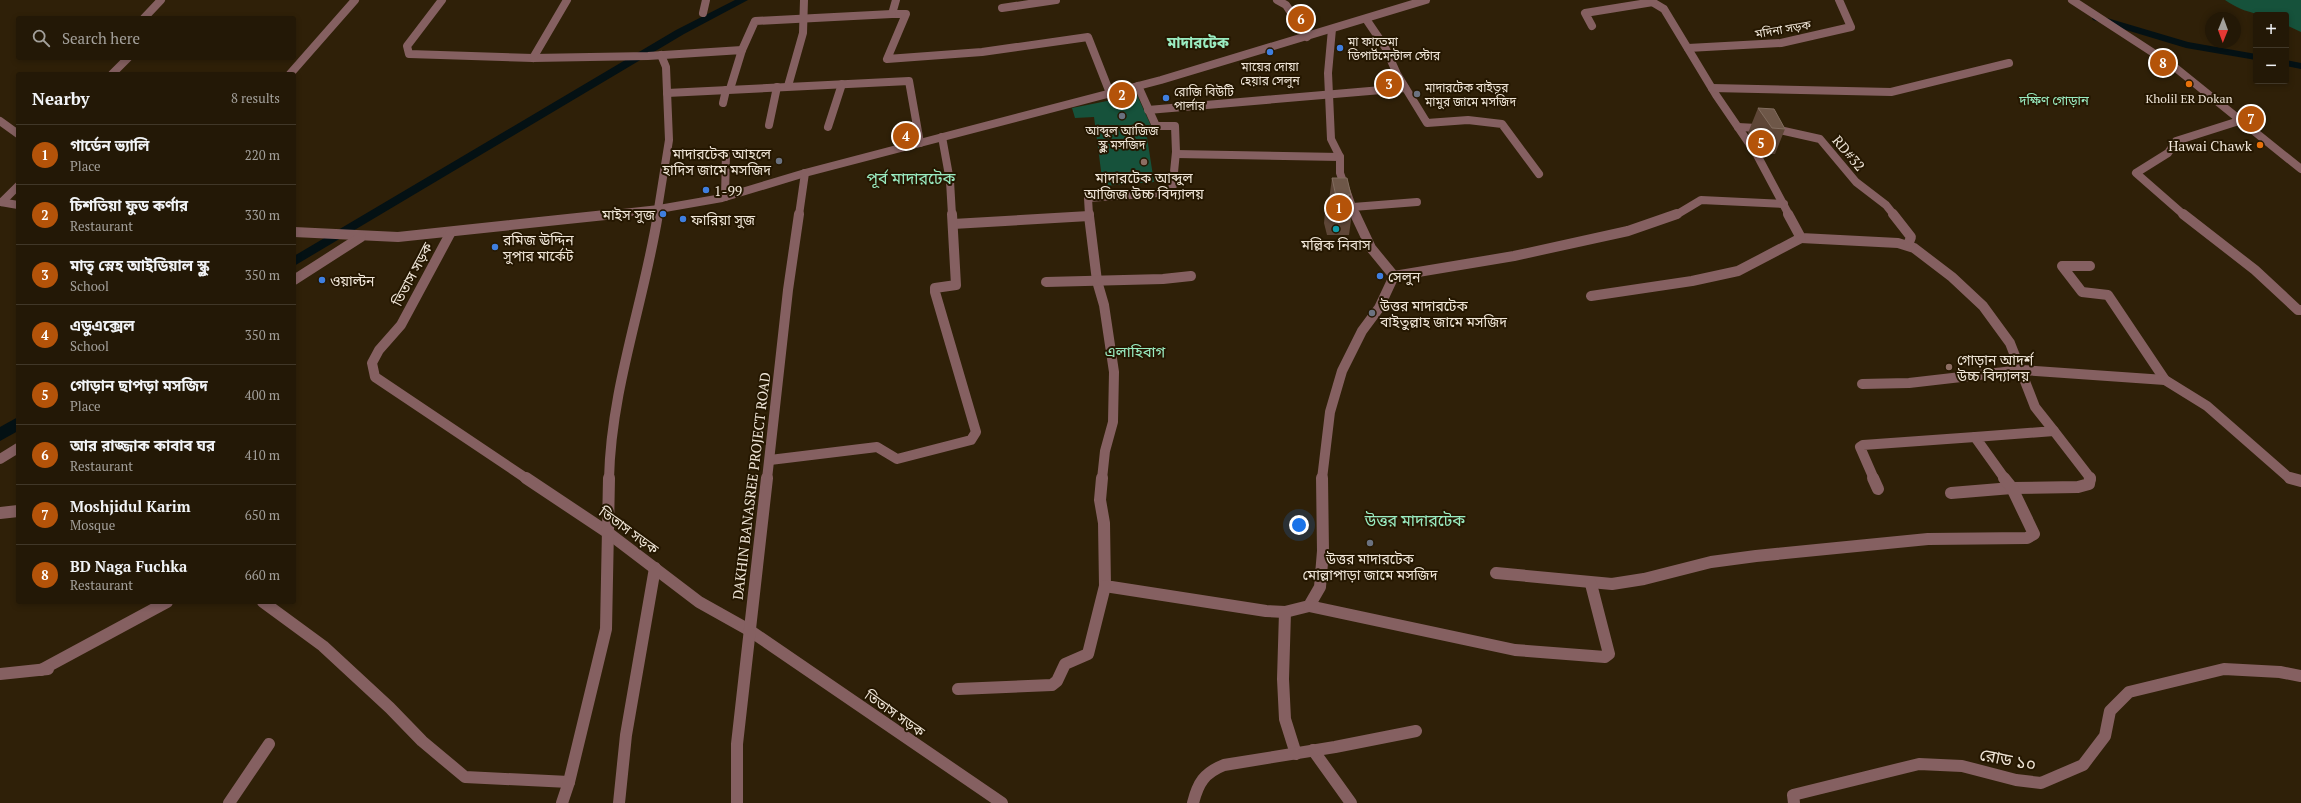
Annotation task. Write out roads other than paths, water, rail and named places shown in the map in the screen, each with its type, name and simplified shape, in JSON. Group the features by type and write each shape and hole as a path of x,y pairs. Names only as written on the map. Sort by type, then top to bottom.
{"street":[{"path":"146,16 161,0"},
{"path":"292,72 355,0"},
{"path":"442,0 407,46 409,54 422,56 533,58 648,56 742,50"},
{"path":"533,58 567,0"},
{"path":"703,14 706,0"},
{"path":"788,86 799,54 806,18 804,0"},
{"path":"892,14 896,0"},
{"path":"1002,8 1056,0"},
{"path":"1277,0 1286,5 1307,37"},
{"path":"296,232 361,237 398,237 659,209 725,197 942,137 1138,86 1307,37 1426,0"},
{"name":"মদিনা সড়ক","path":"1688,48 1781,43 1851,27 1839,0"},
{"path":"2072,0 2148,48 2178,69 2240,121 2301,169"},
{"path":"1592,26 1585,13 1651,1 1664,9 1712,88 1757,155 1771,185 1784,204 1801,238"},
{"path":"723,103 754,21 892,14 906,14 887,59 982,52 1088,36 1110,93"},
{"path":"1366,19 1385,47 1405,88 1427,123 1468,120 1502,124 1539,174"},
{"path":"1332,29 1328,73 1331,139 1340,157 1340,173 1371,248 1394,276"},
{"path":"562,803 569,782 606,629 610,444 624,368 651,257 668,140 666,67 661,55"},
{"path":"114,72 126,60"},
{"path":"1712,88 1891,92 2009,63"},
{"path":"667,93 910,81 920,143"},
{"path":"828,127 842,84"},
{"path":"958,689 1052,685 1057,681 1066,664 1088,654 1104,586 1104,523 1100,500 1105,451 1113,422 1114,372 1104,305 1096,281 1088,198 1172,192 1176,154 1175,126 1156,126 1138,86"},
{"path":"769,125 777,87"},
{"path":"1148,110 1329,96 1405,88"},
{"path":"0,121 16,133"},
{"path":"2240,121 2176,141 2168,153 2136,173 2173,206 2255,270 2298,310 2301,310"},
{"name":"RD#32","path":"1738,127 1769,128 1820,139 1856,182 1886,205 1911,237 1908,245"},
{"path":"770,460 878,447 883,448 893,458 897,459 965,443 971,440 976,432 935,292 935,288 956,285 950,181 942,137"},
{"path":"725,197 724,171 726,153"},
{"path":"1176,154 1340,157"},
{"name":"DAKHIN BANASREE PROJECT ROAD","path":"737,803 737,744 749,630 770,460 788,290 805,174"},
{"path":"1,202 16,188"},
{"path":"1394,276 1514,256 1628,231 1670,218 1701,200 1784,204"},
{"path":"1,202 16,204"},
{"path":"1353,207 1417,202"},
{"path":"953,224 1089,216"},
{"name":"তিতাস সড়ক","path":"451,232 401,325 380,350 372,364 375,377 608,532 699,602 749,630 1002,803"},
{"path":"296,279 361,237"},
{"path":"1591,296 1692,281 1738,271 1801,238 1908,245 1952,277 1983,306 2010,343 2022,370 2035,407 2089,474 2091,480 2089,484 2078,487 2012,488 1950,493"},
{"path":"2090,266 2062,266 2082,292 2108,295 2165,380 2206,406 2288,478 2301,481"},
{"path":"1046,282 1191,276"},
{"path":"1308,606 1320,587 1323,551 1322,477 1330,412 1342,371 1362,331 1379,308 1394,276"},
{"path":"1862,384 1909,382 2022,370 2165,380"},
{"path":"1878,489 1860,447 1863,445 1975,437 2008,433 2054,431"},
{"path":"1496,573 1591,584 1612,584 1644,579 1711,562 1756,556 1928,539 2031,536 2034,534 2034,529 2012,488 1975,437"},
{"path":"0,459 16,449"},
{"path":"0,513 16,512"},
{"path":"619,803 626,735 655,568"},
{"path":"1104,586 1266,611 1285,612 1308,606 1515,650 1605,657 1609,654 1591,584"},
{"path":"41,670 163,604"},
{"path":"266,604 323,646 390,708 422,741 464,777 569,782"},
{"path":"1285,612 1283,679 1285,719 1296,754"},
{"path":"0,674 58,668"},
{"name":"রোড ১০","path":"1794,803 1793,795 1919,764 1962,766 2016,780 2041,783 2083,765 2105,736 2110,712 2130,692 2224,669 2280,672 2301,676"},
{"path":"1193,803 1197,788 1207,771 1224,765 1296,754 1416,731"},
{"path":"230,803 269,744"},
{"path":"1313,750 1351,803"}],"waterway":[{"path":"296,261 680,32 743,0"},
{"path":"2097,18 2186,45 2253,56"},
{"path":"2289,64 2301,66"},
{"path":"0,435 16,424"}],"place":[{"name":"আর রাজ্জাক কাবাব ঘর","path":"1301,19"},
{"name":"মা ফাতেমা ডিপার্টমেন্টাল স্টোর","path":"1340,48"},
{"name":"মায়ের দোয়া হেয়ার সেলুন","path":"1270,52"},
{"name":"BD Naga Fuchka","path":"2163,63"},
{"name":"মাতৃ স্নেহ আইডিয়াল স্কুল","path":"1389,84"},
{"name":"Kholil ER Dokan","path":"2189,84"},
{"name":"মাদারটেক বাইতুর মামুর জামে মসজিদ","path":"1417,94"},
{"name":"চিশতিয়া ফুড কর্ণার","path":"1122,95"},
{"name":"রোজি বিউটি পার্লার","path":"1166,98"},
{"name":"আব্দুল আজিজ স্কুল মসজিদ","path":"1122,116"},
{"name":"Moshjidul Karim","path":"2251,119"},
{"name":"এডুএক্সেল","path":"906,136"},
{"name":"গোড়ান ছাপড়া মসজিদ","path":"1761,143"},
{"name":"Hawai Chawk","path":"2260,145"},
{"name":"মাদারটেক আহলে হাদিস জামে মসজিদ","path":"779,161"},
{"name":"মাদারটেক আব্দুল আজিজ উচ্চ বিদ্যালয়","path":"1144,162"},
{"name":"1-99","path":"706,190"},
{"name":"গার্ডেন ভ্যালি","path":"1339,208"},
{"name":"মাইস সুজ","path":"663,214"},
{"name":"ফারিয়া সুজ","path":"683,219"},
{"name":"মল্লিক নিবাস","path":"1336,229"},
{"name":"রমিজ ঊদ্দিন সুপার মার্কেট","path":"495,247"},
{"name":"সেলুন","path":"1380,276"},
{"name":"ওয়াল্টন","path":"322,280"},
{"name":"উত্তর মাদারটেক বাইতুল্লাহ জামে মসজিদ","path":"1372,313"},
{"name":"গোড়ান আদর্শ উচ্চ বিদ্যালয়","path":"1949,367"},
{"name":"উত্তর মাদারটেক মোল্লাপাড়া জামে মসজিদ","path":"1370,543"}],"district":[{"name":"মাদারটেক","path":"1198,42"},
{"name":"দক্ষিণ গোড়ান","path":"2054,100"},
{"name":"পূর্ব মাদারটেক","path":"911,178"},
{"name":"এলাহিবাগ","path":"1135,351"},
{"name":"উত্তর মাদারটেক","path":"1415,520"}]}
